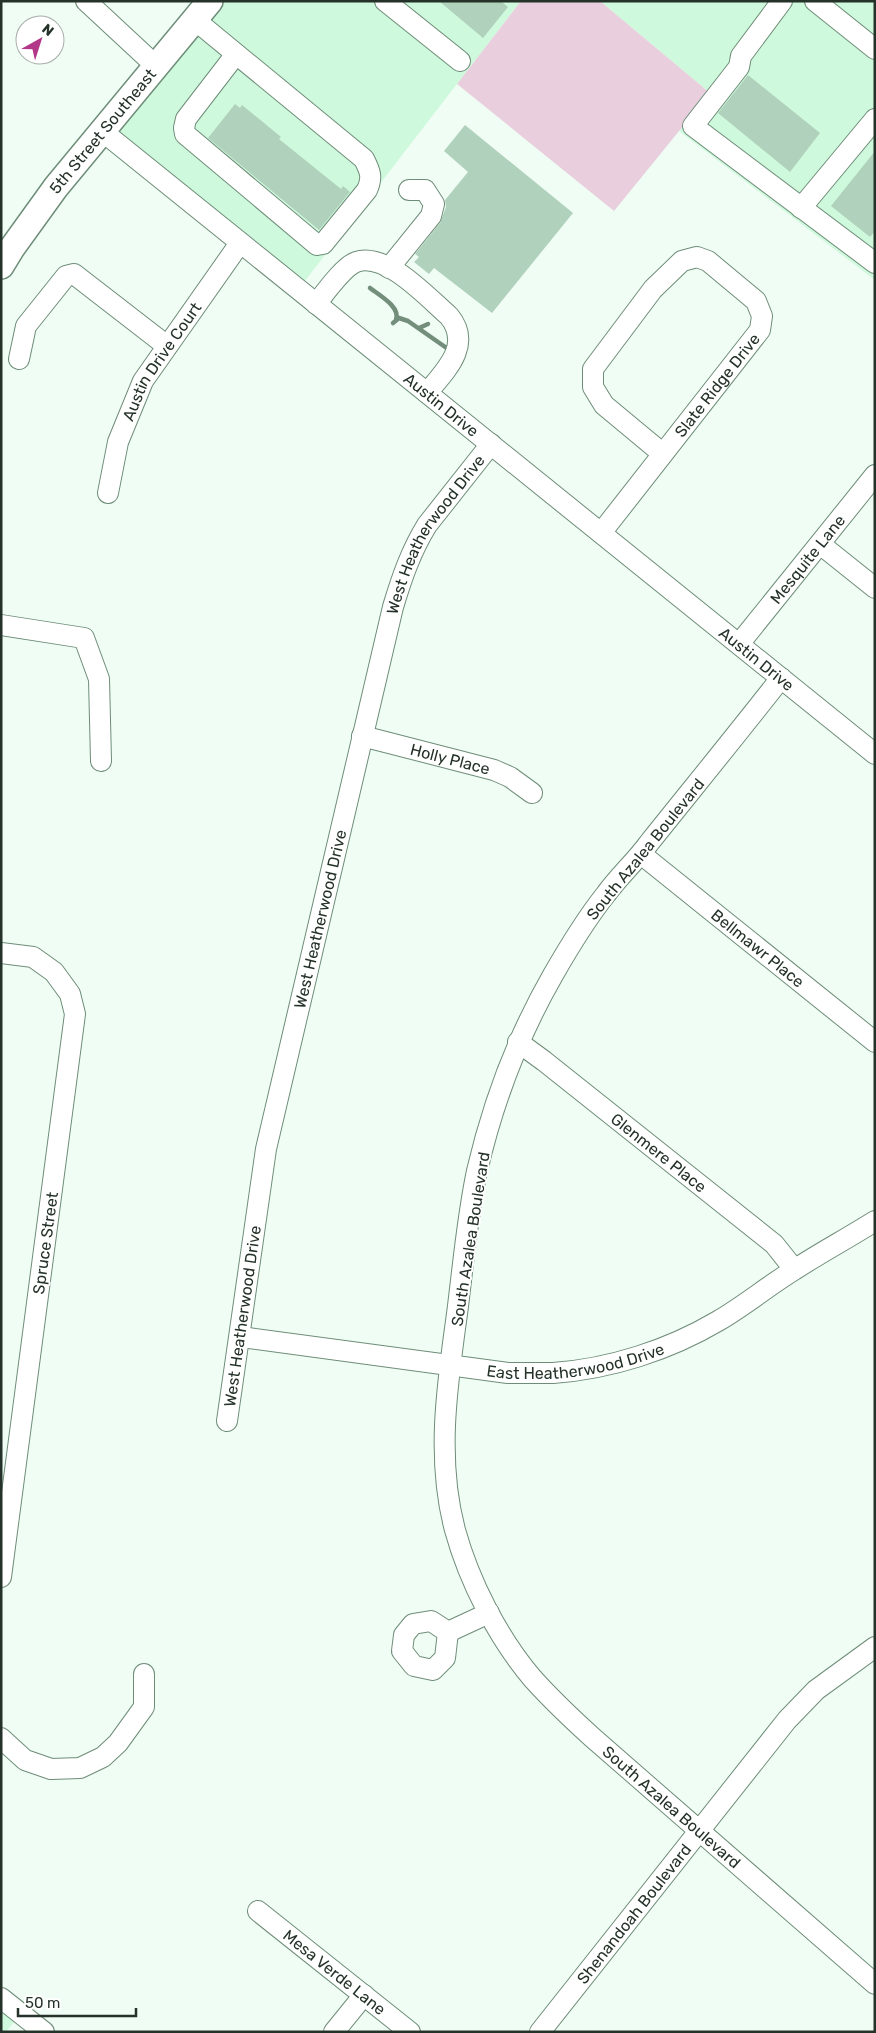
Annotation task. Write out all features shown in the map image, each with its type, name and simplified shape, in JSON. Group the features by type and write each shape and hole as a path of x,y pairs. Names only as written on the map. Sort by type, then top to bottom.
{"main road":[{"name":"5th Street Southeast","path":"5,251 203,10"}],"street":[{"path":"86,1 156,66"},
{"path":"385,1 460,61"},
{"path":"782,1 741,56 739,67 693,126 875,263"},
{"path":"815,1 875,49"},
{"path":"203,10 236,54 364,159 370,171 371,181 367,190 323,244 317,244 185,134 186,118 236,54"},
{"path":"801,208 875,119"},
{"name":"Austin Drive","path":"102,131 875,754"},
{"path":"389,268 431,216 434,204 425,190 409,190"},
{"name":"Austin Drive Court","path":"108,493 122,433 143,381 240,243"},
{"name":"Slate Ridge Drive","path":"601,533 760,330 762,316 756,301 708,261 697,257 682,261 653,289 593,368 593,387 604,405 662,454"},
{"path":"316,304 345,269 356,262 369,261 383,264 399,273 454,322 458,343 456,356 427,394"},
{"path":"19,359 26,326 66,276 74,274 167,346"},
{"name":"West Heatherwood Drive","path":"227,1421 241,1337 266,1149 393,607 409,556 427,525 491,444"},
{"name":"Mesquite Lane","path":"739,644 875,475"},
{"path":"820,544 875,588"},
{"path":"1,625 84,638 98,679 101,761"},
{"name":"South Azalea Boulevard","path":"782,678 641,854 606,893 554,972 518,1042 499,1096 477,1172 450,1364 444,1443 448,1503 464,1560 489,1613 515,1656 552,1700 875,1984"},
{"name":"Holly Place","path":"362,736 494,770 510,777 532,793"},
{"name":"Bellmawr Place","path":"641,854 875,1042"},
{"name":"Spruce Street","path":"1,953 33,957 54,972 70,994 75,1014 5,1525 1,1577"},
{"name":"Glenmere Place","path":"518,1042 774,1244 794,1269"},
{"name":"East Heatherwood Drive","path":"241,1337 508,1372 552,1373 578,1370 622,1361 664,1348 692,1336 720,1320 794,1269 835,1247 875,1221"},
{"path":"448,1632 489,1613"},
{"name":"Shenandoah Boulevard","path":"540,2032 787,1720 816,1690 875,1647"},
{"path":"1,1738 25,1760 51,1769 80,1768 104,1756 118,1743 144,1707 144,1674"},
{"name":"Mesa Verde Lane","path":"258,1911 410,2032"},
{"path":"334,2032 364,1995"},
{"path":"1,1998 44,2032"}],"shaded area":[{"path":"210,1 521,1 298,290 102,131"},
{"path":"521,1 600,1 710,93 614,211 457,84"},
{"path":"600,1 875,1 875,280 679,131 710,93"},
{"path":"1,2010 15,2021 6,2032 1,2032"}],"building":[{"path":"439,1 501,1 508,7 483,38"},
{"path":"748,75 820,133 790,172 718,113"},
{"path":"235,104 240,108 242,105 281,137 279,139 341,189 343,186 350,192 319,230 208,138"},
{"path":"465,125 573,213 492,313 434,268 429,274 414,262 419,257 415,254 440,223 446,207 445,200 468,172 444,151"},
{"path":"875,151 875,231 870,237 831,206"}],"waterway":[{"path":"370,288 392,306 397,315 396,320"},
{"path":"393,323 399,318 408,321 448,349"},
{"path":"419,328 428,324"}]}
